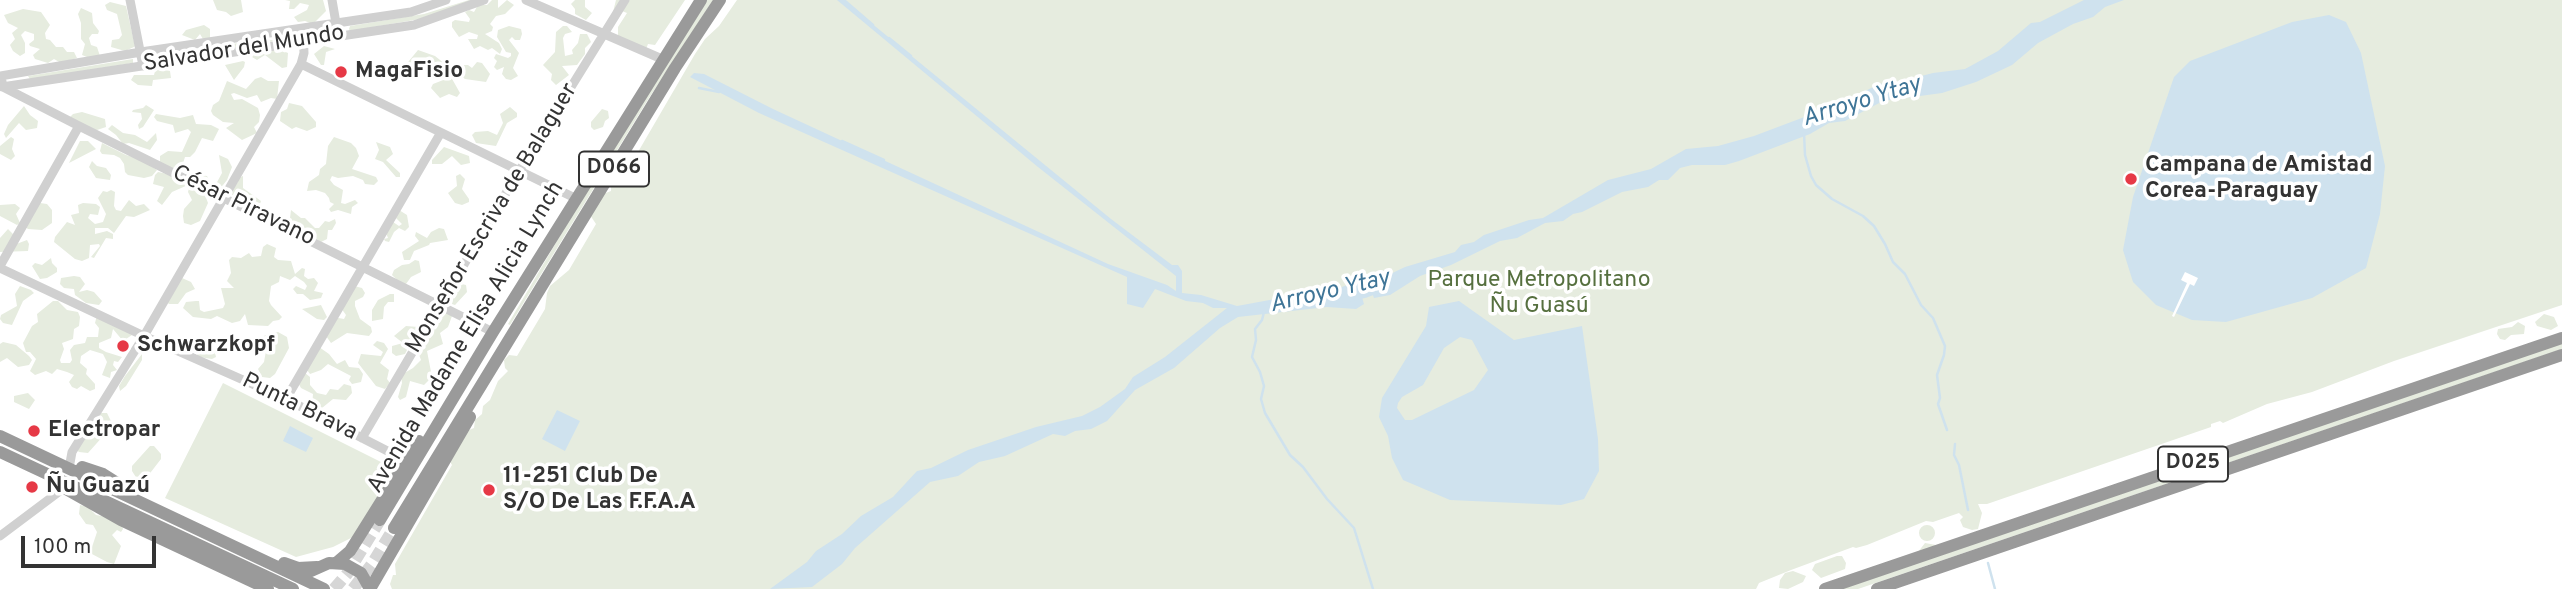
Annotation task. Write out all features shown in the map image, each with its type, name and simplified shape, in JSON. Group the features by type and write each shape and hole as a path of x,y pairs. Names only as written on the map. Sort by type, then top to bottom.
{"highway":[{"name":"Avenida Madame Elisa Alicia Lynch","path":"380,520 493,331 701,0"},
{"name":"Avenida Madame Elisa Alicia Lynch","path":"394,528 675,68 720,0"},
{"path":"336,563 358,540 480,342 493,331"},
{"name":"D025","path":"1825,589 2562,338"},
{"path":"370,589 506,357 508,339"},
{"name":"D025","path":"1877,589 2562,355"},
{"path":"0,436 324,589"},
{"path":"0,452 293,589"},
{"path":"47,457 103,474 133,492 291,567 306,569 336,563 345,564 361,573 370,589"},
{"path":"40,470 64,488 121,520 266,588"},
{"path":"380,589 385,563"},
{"path":"299,589 306,576 317,567"}],"street":[{"path":"130,0 143,66"},
{"path":"332,0 338,36"},
{"name":"Salvador del Mundo","path":"1,76 141,52 336,25 411,12 446,0"},
{"name":"Salvador del Mundo","path":"2,87 414,25 484,0"},
{"path":"526,0 662,60"},
{"name":"Monseñor Escriva de Balaguer","path":"362,438 519,172 625,0"},
{"path":"70,463 72,452 144,336 301,65 304,53 303,30"},
{"path":"301,65 577,199"},
{"path":"1,76 2,87"},
{"name":"César Piravano","path":"2,87 493,331"},
{"path":"0,267 79,126"},
{"path":"286,399 440,134"},
{"name":"Punta Brava","path":"0,267 144,336 286,399 407,461"},
{"path":"0,536 64,488"}],"green space":[{"path":"213,0 241,0 243,12 231,16 217,10"},
{"path":"285,0 323,0 326,11 313,24 298,22 294,17 307,10 309,5 300,3 294,9 289,9 290,1"},
{"path":"469,0 483,0 426,18 350,31 349,29 350,26 424,14"},
{"path":"492,0 498,0 498,8 507,0 514,5 505,14 496,16 490,24 492,31 485,34 499,43 502,49 500,54 492,48 488,50 480,46 474,49 468,39 477,39 478,35 469,32 459,37 452,27 455,20 469,22 465,12 474,12 478,5 487,5"},
{"path":"575,0 585,0 585,7 592,13 586,20 575,14 571,4"},
{"path":"616,0 685,0 655,45 648,44 646,49 618,36 618,27 627,13 613,12"},
{"path":"706,0 713,0 649,98 510,325 508,324 583,197"},
{"name":"Parque Metropolitano Ñu Guasú","path":"737,0 2562,0 2562,305 2394,361 2312,392 2267,404 2223,423 2220,421 2211,424 2211,427 1987,504 1978,504 1982,513 1978,529 1963,527 1960,520 1963,517 1959,513 1933,522 1926,521 1867,545 1853,547 1791,570 1759,583 1756,589 392,589 390,584 393,575 396,575 395,564 452,465 449,460 469,430 474,428 475,420 482,414 483,406 490,400 498,381 508,371 504,360 509,355 517,356 545,309 550,286 569,270 596,224 590,215 603,194 611,191 611,182 618,174 616,170 628,152 638,152 695,54"},
{"path":"110,2 126,6 135,46 125,51 111,47 112,40 119,39 122,35 117,14 107,10 105,5"},
{"path":"81,8 92,13 93,23 99,31 89,38 91,45 97,47 100,56 82,55 85,44 81,39 78,14"},
{"path":"23,9 41,12 50,25 45,33 46,39 56,47 74,52 77,58 61,63 54,59 48,63 35,59 33,55 40,49 30,46 34,34 25,31 21,35 25,43 25,53 20,56 13,51 10,45 15,39 12,33 18,28 8,23 4,15"},
{"path":"204,25 210,29 210,38 203,39 200,34 195,40 182,35 186,30"},
{"path":"509,26 521,29 522,34 520,40 512,37 509,40 519,53 513,68 518,76 511,80 502,74 504,67 497,70 494,67 496,54 508,58 511,56 497,37 498,30"},
{"path":"567,26 572,32 565,34 563,38 565,56 573,54 572,50 578,43 580,34 587,34 591,42 577,65 562,66 569,75 556,85 551,80 552,74 543,65 555,52 556,32"},
{"path":"288,39 158,60 156,58 158,55 245,42"},
{"path":"324,46 335,49 326,52 324,65 321,65 314,54"},
{"path":"277,48 288,53 287,67 282,68 265,55 257,60 252,57 256,52"},
{"path":"418,50 435,56 445,64 440,78 435,76 431,63 423,59 414,62 408,73 404,72 404,67"},
{"path":"133,59 133,63 30,79 28,76"},
{"path":"243,61 244,67 234,80 225,65"},
{"path":"477,62 482,63 490,74 486,82 465,79 457,73 459,65 472,68"},
{"path":"155,71 170,71 171,78 153,80 152,86 138,85 131,80 134,75 154,75"},
{"path":"261,77 268,81 279,81 277,99 261,102 257,95 247,98 231,94 234,100 242,99 258,108 260,115 259,122 254,127 257,133 242,140 226,128 234,123 223,122 211,111 213,105 219,101 227,81 246,89 255,79"},
{"path":"451,77 460,93 457,97 449,94 440,98 431,88 433,84"},
{"path":"289,103 302,106 316,122 316,127 307,131 296,127 292,129 280,121 281,112 287,109"},
{"path":"146,105 154,110 139,129 141,113 132,112"},
{"path":"24,106 38,121 37,128 26,130 19,123 6,138 4,134 8,125"},
{"path":"510,107 517,113 517,117 507,123 496,146 476,143 472,135 475,132 488,131 497,135 503,123 500,114"},
{"path":"602,109 608,111 609,118 603,127 594,130 591,122"},
{"path":"82,112 105,119 106,127 85,134 70,117"},
{"path":"156,114 180,118 193,115 196,124 211,125 219,129 213,141 202,138 195,152 190,157 185,157 182,166 174,170 160,163 160,156 168,151 182,152 191,132 188,129 175,133 173,125 157,121 154,117"},
{"path":"112,125 123,133 135,135 147,142 156,133 157,140 150,150 129,143 123,144 108,129"},
{"path":"11,137 14,139 12,149 15,156 11,160 0,154 0,146"},
{"path":"334,137 351,143 356,148 359,156 352,169 376,177 378,181 374,185 365,184 363,180 353,176 332,176 330,180 343,190 341,203 355,200 358,203 352,207 351,214 338,210 331,212 329,209 334,204 325,193 307,191 309,182 319,175 320,169 326,164 328,146"},
{"path":"80,141 88,141 96,149 69,163"},
{"path":"376,142 390,147 393,154 386,160 400,173 400,177 396,177 383,162 375,159 379,150"},
{"path":"102,143 140,159 157,170 152,176 144,178 128,175 120,158 102,154"},
{"path":"444,147 469,156 470,163 461,165 452,156 442,164 432,164 432,160"},
{"path":"219,155 228,159 232,167 219,190 212,190 199,182 198,175 207,176 211,183 216,184 222,173"},
{"path":"92,161 97,166 106,168 111,175 110,180 96,178 89,167"},
{"path":"158,172 168,174 188,185 172,192 162,205 157,201 164,187 153,184"},
{"path":"460,174 465,179 462,189 469,199 469,202 462,205 455,203 448,193 457,186 456,176"},
{"path":"243,176 243,188 261,201 260,204 247,200 243,203 230,193 238,178"},
{"path":"189,188 205,195 208,203 200,221 191,225 184,223 183,216 184,209 192,200"},
{"path":"103,191 115,192 116,210 121,211 129,200 136,206 144,204 150,210 134,217 126,216 114,233 108,228 95,228 95,234 107,231 113,234 113,239 106,238 94,258 91,257 99,244 90,245 89,258 82,261 75,259 54,242 55,237 67,222 75,225 71,215 79,213 78,205 83,203 100,207 98,215 90,214 88,218 95,224 103,222 106,214 98,198"},
{"path":"40,203 47,204 52,210 52,223 42,230 28,229 24,226"},
{"path":"15,204 20,208 16,214 20,223 17,225 0,216 0,205"},
{"path":"291,210 315,228 319,228 325,221 335,219 336,223 332,230 328,230 327,239 321,242 315,238 315,232 307,230 303,233 289,226"},
{"path":"399,210 407,215 409,227 405,231 399,228 389,242 385,241 384,239 388,238 386,233 393,222 399,226 402,224 395,217"},
{"path":"439,228 444,229 448,240 430,243 414,251 410,260 404,260 402,252 419,241 415,236 416,232 427,238"},
{"path":"8,229 14,235 11,246 27,240 28,251 0,252 0,238"},
{"path":"267,244 276,248 274,257 278,260 291,261 295,274 302,268 305,269 304,276 308,279 314,278 318,283 314,291 323,293 321,298 310,300 303,294 297,294 293,289 296,286 305,290 307,286 304,282 295,276 290,280 280,276 279,282 271,286 269,301 282,317 268,326 248,325 245,314 240,321 232,323 217,316 211,319 193,317 183,308 186,302 199,301 200,310 204,312 223,308 225,304 221,288 234,288 227,281 231,273 229,260 249,253 252,257 261,256 263,247"},
{"path":"51,258 57,272 40,279 32,266 35,263 42,265"},
{"path":"415,260 419,261 421,272 411,277 406,284 400,283 392,275 394,270"},
{"path":"80,277 85,284 79,292 94,292 102,301 99,305 86,303 75,295 74,289 64,288 60,284 61,278"},
{"path":"182,278 191,282 195,289 186,293 178,304 169,304 166,301"},
{"path":"457,283 466,285 467,292 455,305 449,303 447,297"},
{"path":"20,286 34,293 23,301 12,325 3,323 1,315 17,306 15,294"},
{"path":"354,286 362,288 365,293 355,301 355,306 360,319 371,327 372,332 369,336 347,333 331,343 326,336 333,317 344,319 346,315 341,308"},
{"path":"394,294 394,302 388,302 384,307 383,319 372,321 372,310 378,300"},
{"path":"53,301 58,301 67,310 78,312 80,317 73,339 62,343 64,349 61,363 70,363 70,350 74,345 85,343 87,337 98,337 99,328 95,323 97,315 132,335 123,341 113,329 111,338 99,343 99,348 122,357 118,362 114,361 113,365 117,370 111,372 110,378 102,375 107,362 103,354 90,350 81,356 80,363 87,369 86,374 95,384 95,389 90,391 81,386 77,389 72,387 69,382 74,375 57,369 52,374 46,371 35,375 30,371 36,359 30,352 26,352 23,343 32,326 38,322 37,314"},
{"path":"321,305 327,317 324,320 317,319 302,309"},
{"path":"448,311 452,316 448,327 440,333 443,344 427,351 432,377 424,385 410,381 406,397 400,400 398,397 401,375 421,360 417,349 420,343 429,337 431,330 428,320 437,313"},
{"path":"2544,314 2554,317 2558,326 2551,330 2537,326 2535,322"},
{"path":"2518,322 2525,326 2524,334 2500,339 2498,329 2512,327"},
{"path":"406,326 418,327 418,330 406,343 405,354 396,356 392,353 392,346 403,343 394,336"},
{"path":"278,332 287,337 289,348 275,374 270,378 262,377 258,369 264,362 270,345 258,342 260,337"},
{"path":"190,338 198,340 204,350 214,348 216,357 199,357 192,347 188,346"},
{"path":"377,341 384,343 388,349 380,363 389,370 387,379 390,383 385,389 376,386 358,363 361,354 381,356 383,352 373,345"},
{"path":"3,342 16,345 29,356 32,360 29,365 18,367 7,358 0,362 0,344"},
{"path":"2562,343 2562,349 1858,589 1840,589 1918,552 1925,543 1947,547"},
{"path":"319,347 337,364 345,360 349,367 359,368 363,374 361,382 352,384 349,380 351,376 328,364 310,374 307,370"},
{"path":"142,354 142,360 120,391 119,386"},
{"path":"305,373 310,377 310,385 317,393 326,395 330,389 338,390 344,384 351,386 352,393 346,400 333,399 322,408 315,409 312,406 313,394 301,388 296,379"},
{"path":"223,383 391,467 393,471 355,536 333,547 296,557 165,498"},
{"path":"28,393 35,400 29,409 14,402 14,396"},
{"path":"101,413 107,413 113,425 88,453 79,452 76,449 81,424"},
{"path":"150,446 154,446 161,454 161,459 144,481 139,482 132,466"},
{"path":"80,505 122,526 121,532 117,530 112,535 121,546 114,564 90,553 97,532 93,525 86,524 79,514"},
{"path":"1927,525 1935,533 1927,541 1919,533"},
{"path":"1842,556 1846,563 1845,569 1821,578 1812,570 1815,564"},
{"path":"1793,571 1806,576 1803,582 1788,589 1779,588 1785,573"}],"water":[{"path":"837,0 843,0 1111,219 1172,265 1178,265 1182,271 1182,293 1201,295 1237,306 1304,295 1315,297 1350,284 1358,284 1364,304 1356,309 1327,307 1238,317 1220,328 1174,368 1135,390 1107,421 1091,429 1075,431 1065,436 1053,434 1005,456 979,462 958,476 930,482 855,548 842,564 812,587 770,589 807,562 816,551 842,534 861,516 893,497 917,471 931,468 968,450 1036,427 1082,416 1100,407 1125,389 1133,377 1165,357 1227,308 1213,308 1203,303 1186,301 1155,289 1143,308 1127,304 1127,277 759,113 690,77 694,73 704,74 773,109 1108,264 1167,285 1176,291 1176,276 1038,167"},
{"path":"2084,0 2124,0 2105,7 2093,17 2073,24 2038,43 2012,65 1976,82 1942,93 1883,101 1845,121 1829,123 1810,134 1739,161 1725,165 1692,165 1680,168 1668,180 1659,180 1648,187 1622,192 1563,221 1545,223 1517,238 1500,241 1451,265 1420,276 1390,295 1374,298 1368,281 1455,252 1461,245 1474,242 1484,235 1543,218 1608,180 1651,169 1686,149 1718,146 1822,113 1879,84 1965,69 1998,51 2031,23 2040,22"},
{"path":"2329,15 2346,22 2361,53 2385,166 2380,214 2366,268 2312,298 2226,322 2192,320 2156,305 2133,282 2123,250 2133,197 2174,77 2190,61 2292,22"},
{"path":"1459,301 1514,340 1582,326 1598,439 1599,471 1584,499 1561,505 1450,500 1403,480 1392,458 1388,436 1379,417 1382,398 1426,326 1429,307","holes":["1460,337 1472,340 1488,370 1474,390 1412,420 1405,420 1397,408 1402,397 1423,385 1444,348"]},
{"path":"557,410 580,421 565,451 542,439"},
{"path":"290,426 313,438 306,452 283,441"}],"pier":[{"path":"2185,272 2198,278 2194,286 2190,284 2174,317 2172,316 2187,283 2181,280"}],"waterway":[{"path":"844,0 873,25"},
{"path":"889,38 911,56"},
{"path":"699,88 719,92"},
{"path":"1804,133 1805,155 1816,185 1832,199 1863,216 1874,226 1893,262 1905,274 1921,305 1933,318 1945,346 1937,375 1940,398 1938,404 1947,430"},
{"path":"842,141 884,160"},
{"name":"Arroyo Ytay","path":"1340,296 1388,281"},
{"path":"1264,312 1255,329 1256,340 1252,357 1264,386 1261,399 1265,413 1290,455 1354,528 1373,589"},
{"path":"1955,444 1954,455 1959,465 1968,510"},
{"path":"1988,563 1995,589"}],"tunnel":[{"path":"334,589 347,574 380,520"},
{"path":"353,589 394,528"}],"place":[{"name":"MagaFisio","path":"341,72"},
{"name":"Campana de Amistad Corea-Paraguay","path":"2131,179"},
{"name":"Schwarzkopf","path":"123,346"},
{"name":"Electropar","path":"34,431"},
{"name":"Ñu Guazú","path":"32,487"},
{"name":"11-251 Club De S/O De Las F.F.A.A","path":"489,490"}]}
